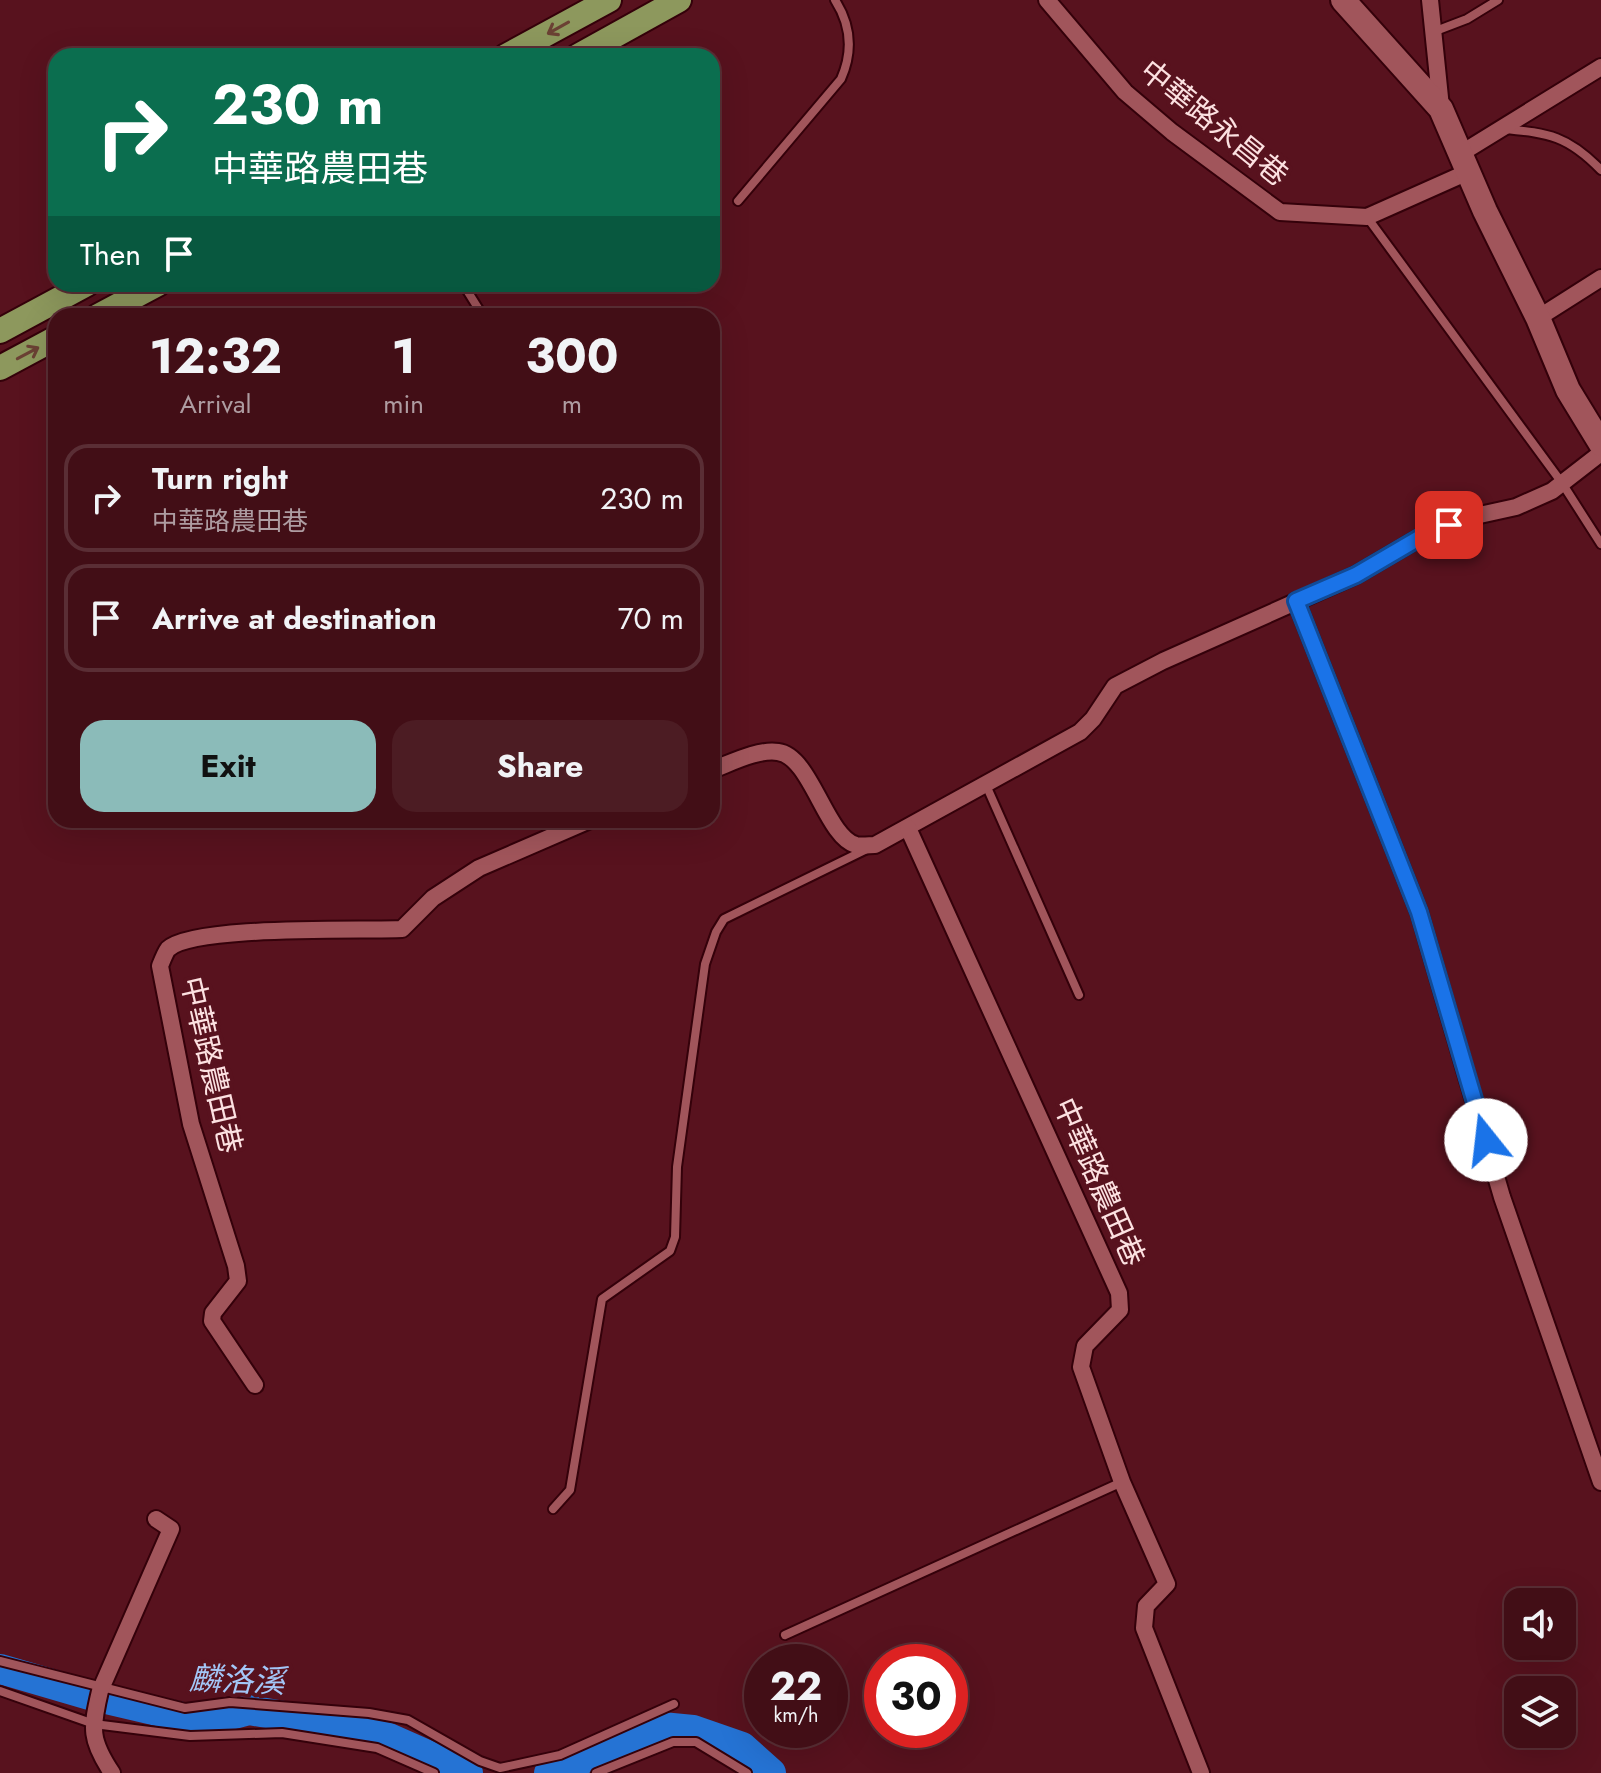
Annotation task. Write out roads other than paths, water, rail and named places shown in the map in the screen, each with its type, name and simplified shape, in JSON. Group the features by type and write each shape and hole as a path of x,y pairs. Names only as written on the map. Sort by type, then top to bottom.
{"main road":[{"path":"521,48 609,0"},
{"path":"592,48 679,0"},
{"path":"0,331 72,292"},
{"path":"114,308 143,292"},
{"path":"0,368 48,342"}],"street":[{"name":"中華路永昌巷","path":"1047,0 1125,92 1172,132 1280,212 1367,217 1464,163 1499,129 1601,67"},
{"path":"1343,0 1441,109"},
{"path":"1430,0 1441,109 1568,390 1601,444"},
{"path":"1538,318 1601,278"},
{"path":"720,767 765,752 781,752 795,760 843,837 856,845 875,845 1080,732 1093,719 1115,686 1163,661 1356,575 1431,531 1466,518 1516,507 1552,491 1601,453"},
{"path":"1296,601 1419,912 1502,1197 1601,1482"},
{"name":"中華路農田巷","path":"255,1385 212,1321 213,1313 238,1281 191,1124 160,966 167,950 179,943 224,933 402,929 433,898 479,868 572,828"},
{"name":"中華路農田巷","path":"908,828 1119,1293 1120,1310 1085,1346 1081,1367 1122,1482 1167,1584 1146,1606 1144,1628 1201,1773"},
{"path":"112,1773 96,1749 94,1719 101,1688 171,1529 156,1519"}],"lane":[{"path":"738,201 841,79 848,64 849,34 844,14 835,0"},
{"path":"1433,33 1467,19 1498,0"},
{"path":"1499,129 1546,133 1563,139 1601,170"},
{"path":"1367,217 1562,483 1601,544"},
{"path":"986,785 1079,995"},
{"path":"553,1509 570,1490 602,1299 670,1251 675,1237 679,1151 705,964 716,932 724,919 875,845"},
{"path":"785,1635 1122,1482"},
{"path":"0,1661 185,1708 230,1702 369,1713 408,1720 480,1761 500,1768 560,1755 674,1704"},
{"path":"0,1691 94,1719 190,1736 282,1733 377,1748 434,1773"},
{"path":"596,1773 673,1742 696,1742 747,1773"}],"waterway":[{"name":"麟洛溪","path":"0,1669 93,1696 204,1722 249,1710 373,1731 468,1773"},
{"name":"麟洛溪","path":"549,1773 662,1727 693,1730 742,1747 771,1773"}]}
